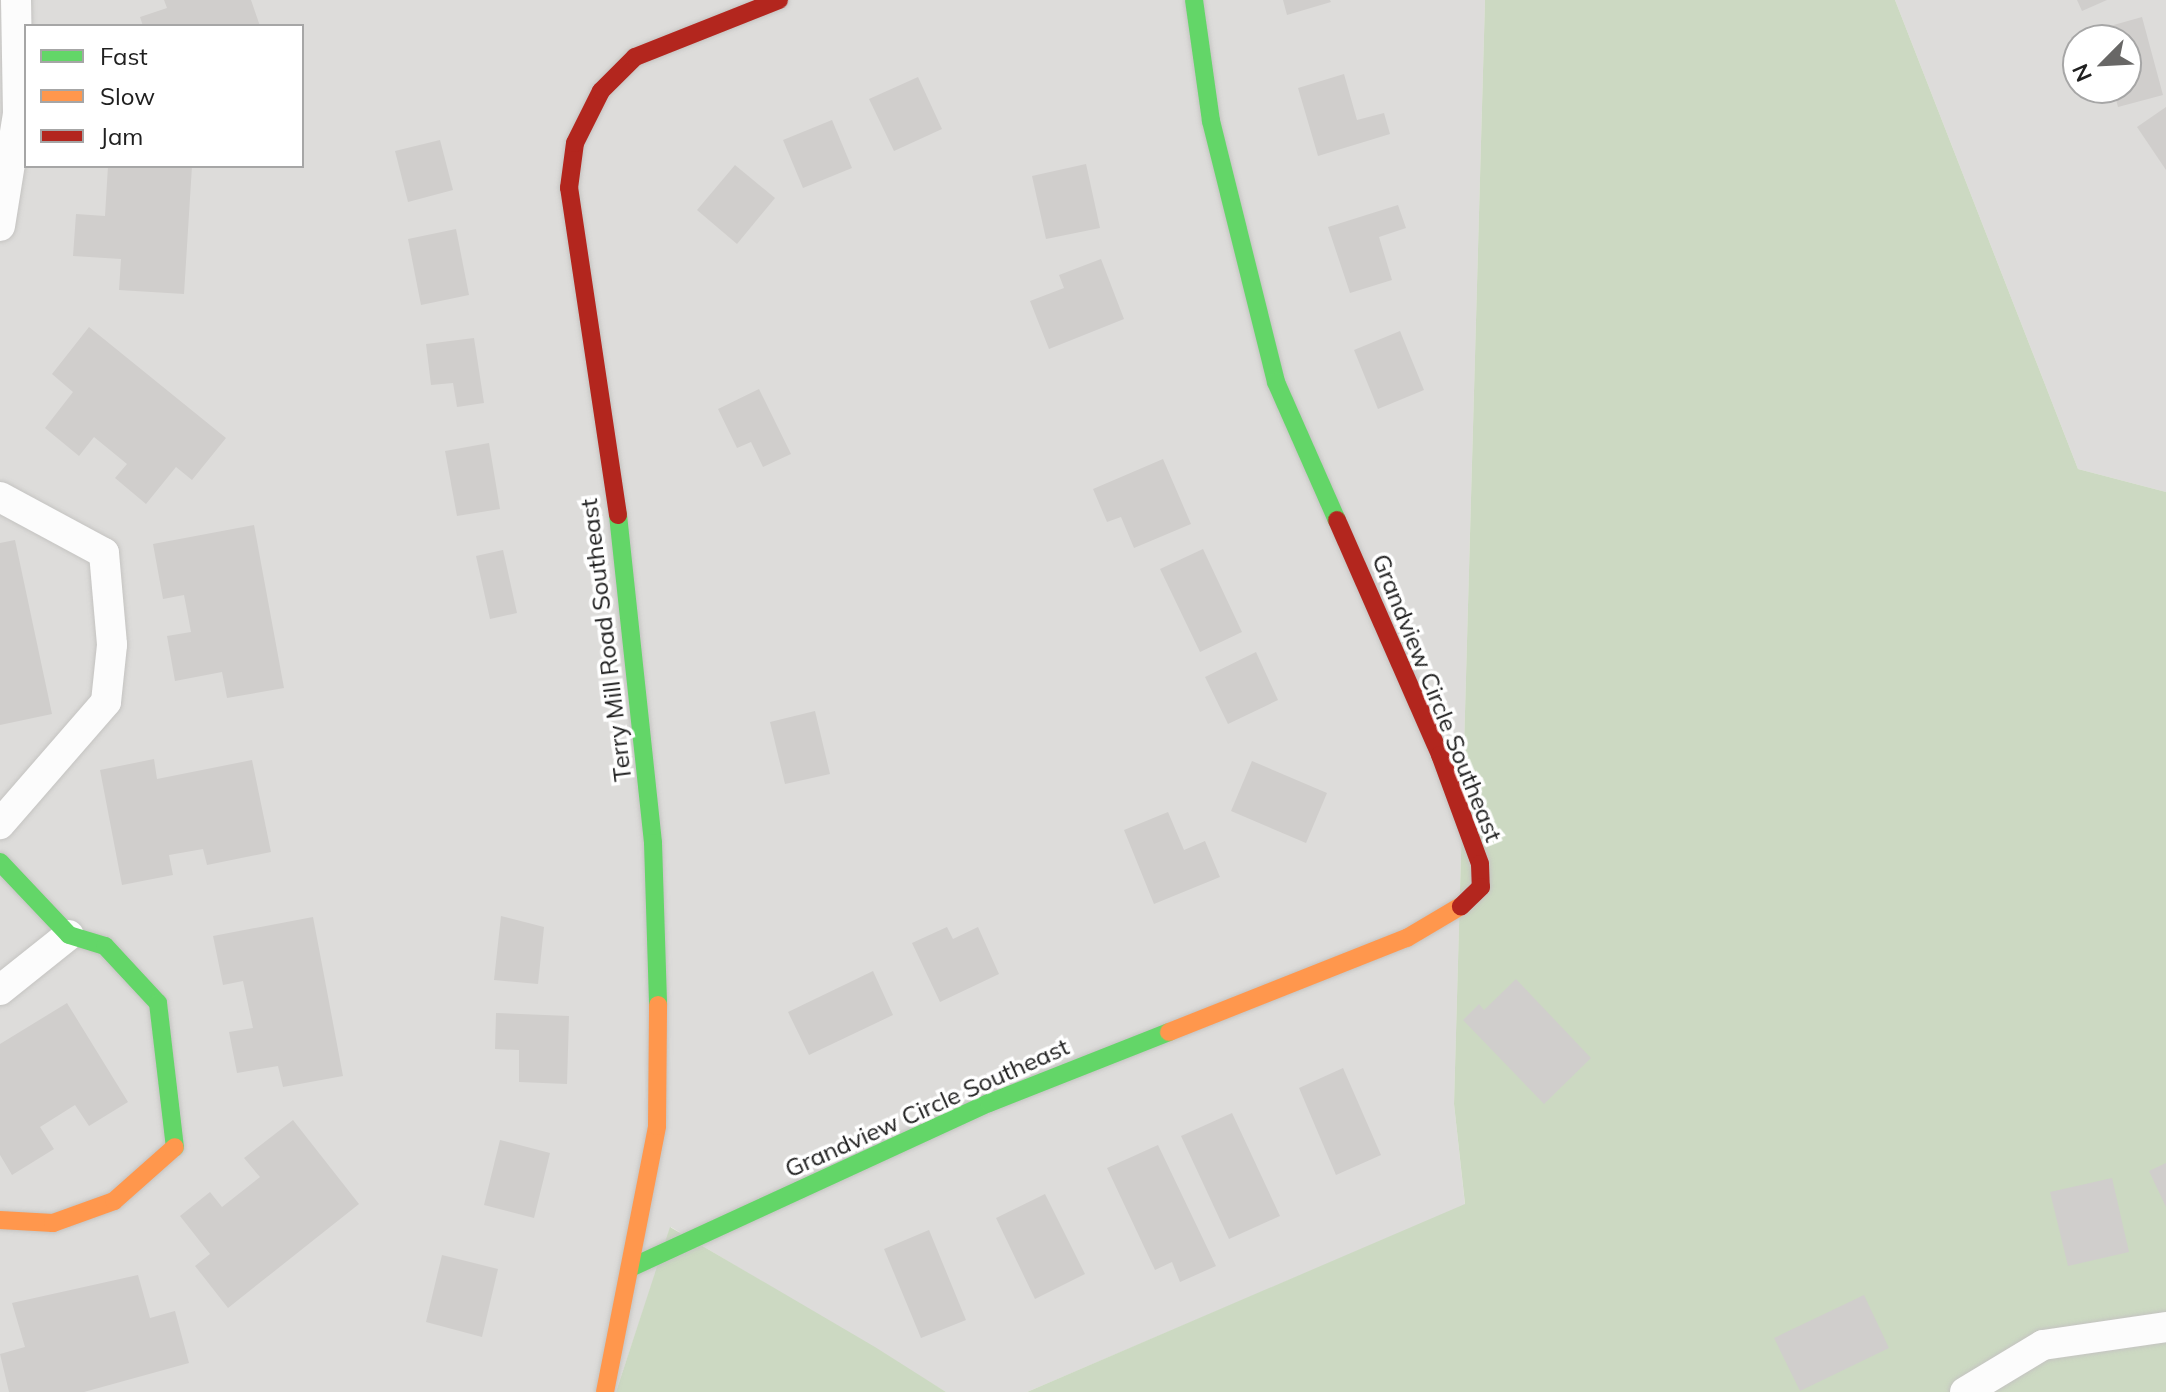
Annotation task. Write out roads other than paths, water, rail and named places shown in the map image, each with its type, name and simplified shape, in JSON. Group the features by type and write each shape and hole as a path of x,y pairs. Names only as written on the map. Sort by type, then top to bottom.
{"street":[{"path":"0,226 18,114 16,0"},
{"name":"Terry Mill Road Southeast","path":"605,1392 657,1126 653,843 621,536 569,188 575,143 601,91 635,57 779,0"},
{"name":"Grandview Circle Southeast","path":"630,1268 989,1103 1407,938 1453,913 1481,887 1480,864 1440,755 1276,382 1211,121 1194,0"},
{"path":"0,497 104,553 112,645 106,702 0,824"},
{"path":"0,862 69,935 105,946 158,1003 175,1147 114,1201 53,1223 0,1220"},
{"path":"0,990 69,935"},
{"path":"1965,1392 2043,1345 2166,1327"}]}
